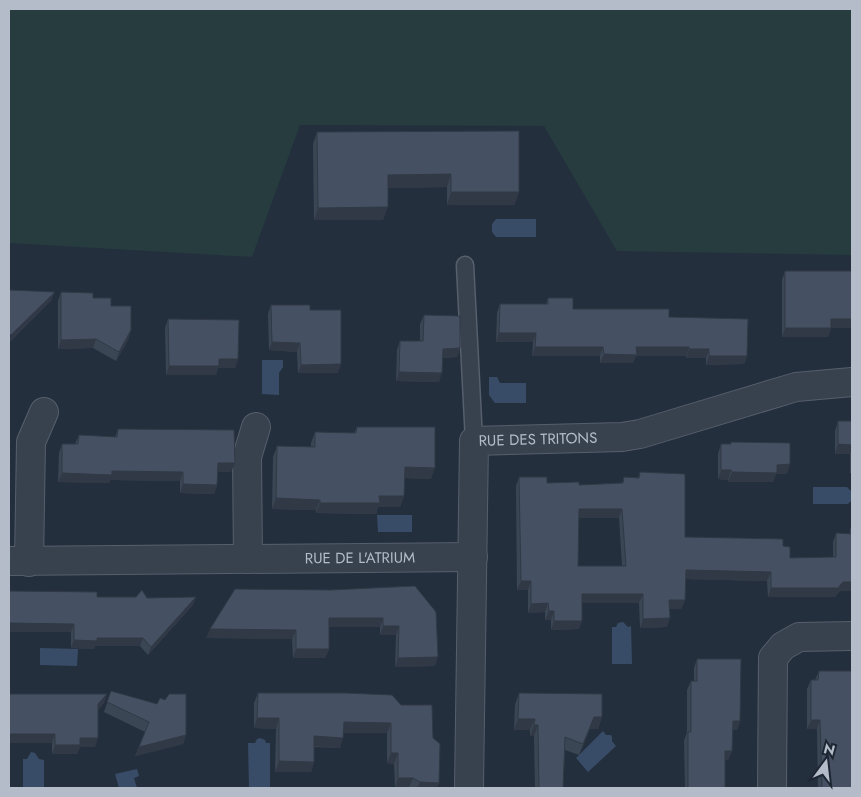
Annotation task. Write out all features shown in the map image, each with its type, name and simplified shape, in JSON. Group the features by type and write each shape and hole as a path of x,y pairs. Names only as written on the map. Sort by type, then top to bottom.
{"street":[{"name":"RUE DES TRITONS","path":"469,788 474,440 622,437 640,434 796,387 852,382"},
{"name":"RUE DE L'ATRIUM","path":"44,412 31,442 19,562 473,558"},
{"path":"248,559 247,457 256,427"},
{"path":"772,788 773,658 784,646 799,637 852,636"}],"lane":[{"path":"465,265 474,440"}],"green space":[{"path":"9,9 852,9 852,255 617,251 544,126 300,125 252,257 10,243"}],"water":[{"path":"496,219 536,219 536,237 496,237 492,232 492,224"},
{"path":"262,360 283,360 283,367 279,373 279,395 262,394"},
{"path":"489,377 497,377 500,383 526,383 526,403 495,403 489,395"},
{"path":"813,487 847,487 852,492 852,500 848,504 813,504"},
{"path":"377,515 412,515 412,532 378,532"},
{"path":"623,622 628,627 631,626 632,664 612,664 612,627 616,627 618,623"},
{"path":"40,648 78,649 77,666 40,665"},
{"path":"603,731 606,735 611,735 612,741 616,746 588,772 576,758"},
{"path":"260,738 265,740 266,743 270,743 270,788 249,788 248,743 255,743"},
{"path":"31,752 35,753 39,759 44,760 44,788 23,788 23,759 27,759"},
{"path":"137,769 139,776 134,778 137,788 119,788 115,774"}],"building":[{"path":"519,131 519,192 451,192 451,174 388,175 388,207 318,208 317,132"},
{"path":"785,271 852,271 852,319 831,319 831,328 785,328"},
{"path":"9,290 55,292 11,335 9,333"},
{"path":"61,292 93,293 93,298 111,298 111,306 131,306 131,330 119,352 96,339 61,340"},
{"path":"548,298 573,298 573,309 669,309 669,317 748,319 747,356 709,356 709,349 689,349 689,347 636,347 637,355 604,354 603,347 535,347 536,333 499,333 500,304 548,304"},
{"path":"271,305 310,305 310,310 341,310 341,364 301,365 300,343 272,342"},
{"path":"424,315 460,316 460,348 443,349 442,373 399,372 400,341 423,341"},
{"path":"168,319 239,320 238,359 219,359 219,366 169,366"},
{"path":"838,421 852,421 852,445 838,444"},
{"path":"357,427 435,427 435,468 405,467 404,496 379,496 380,503 320,503 320,500 276,498 277,446 315,447 315,432 356,433"},
{"path":"118,429 234,430 235,463 218,463 217,485 183,484 183,472 112,471 112,475 62,473 62,444 78,444 79,435 117,437"},
{"path":"731,442 790,443 790,464 777,465 777,473 721,470 721,444 731,444"},
{"path":"640,472 685,474 685,537 783,539 783,546 790,547 790,558 836,557 836,533 852,534 852,582 843,582 838,588 771,588 771,572 686,570 685,600 669,600 670,618 643,619 643,594 582,594 582,621 554,621 554,611 549,611 548,603 531,604 531,581 521,581 519,477 547,477 547,483 579,482 579,485 623,483 624,477 639,478","holes":["579,509 622,509 626,566 578,566"]},
{"path":"415,586 436,612 438,657 398,658 399,626 383,626 383,618 329,618 329,649 296,649 296,630 210,629 235,589 331,590"},
{"path":"142,590 147,598 196,597 151,647 143,638 97,638 97,641 74,640 74,624 9,623 9,591 97,592 97,597 136,597"},
{"path":"697,659 741,659 740,721 733,721 732,751 725,751 725,788 688,788 688,732 691,732 691,681 697,681"},
{"path":"819,671 852,671 852,788 822,788 820,720 811,720 811,680 818,680"},
{"path":"111,691 157,704 160,698 165,700 169,694 186,694 186,735 139,747 149,722 107,702"},
{"path":"258,693 392,695 401,705 432,705 433,738 440,744 439,783 420,782 413,778 398,778 398,753 391,753 391,723 344,722 343,738 314,736 314,762 279,761 279,718 257,718"},
{"path":"519,693 602,694 602,717 594,717 583,744 565,737 563,788 539,788 538,725 534,725 535,719 518,719"},
{"path":"9,694 107,694 98,704 98,738 80,738 80,745 55,745 55,734 9,734"}]}
